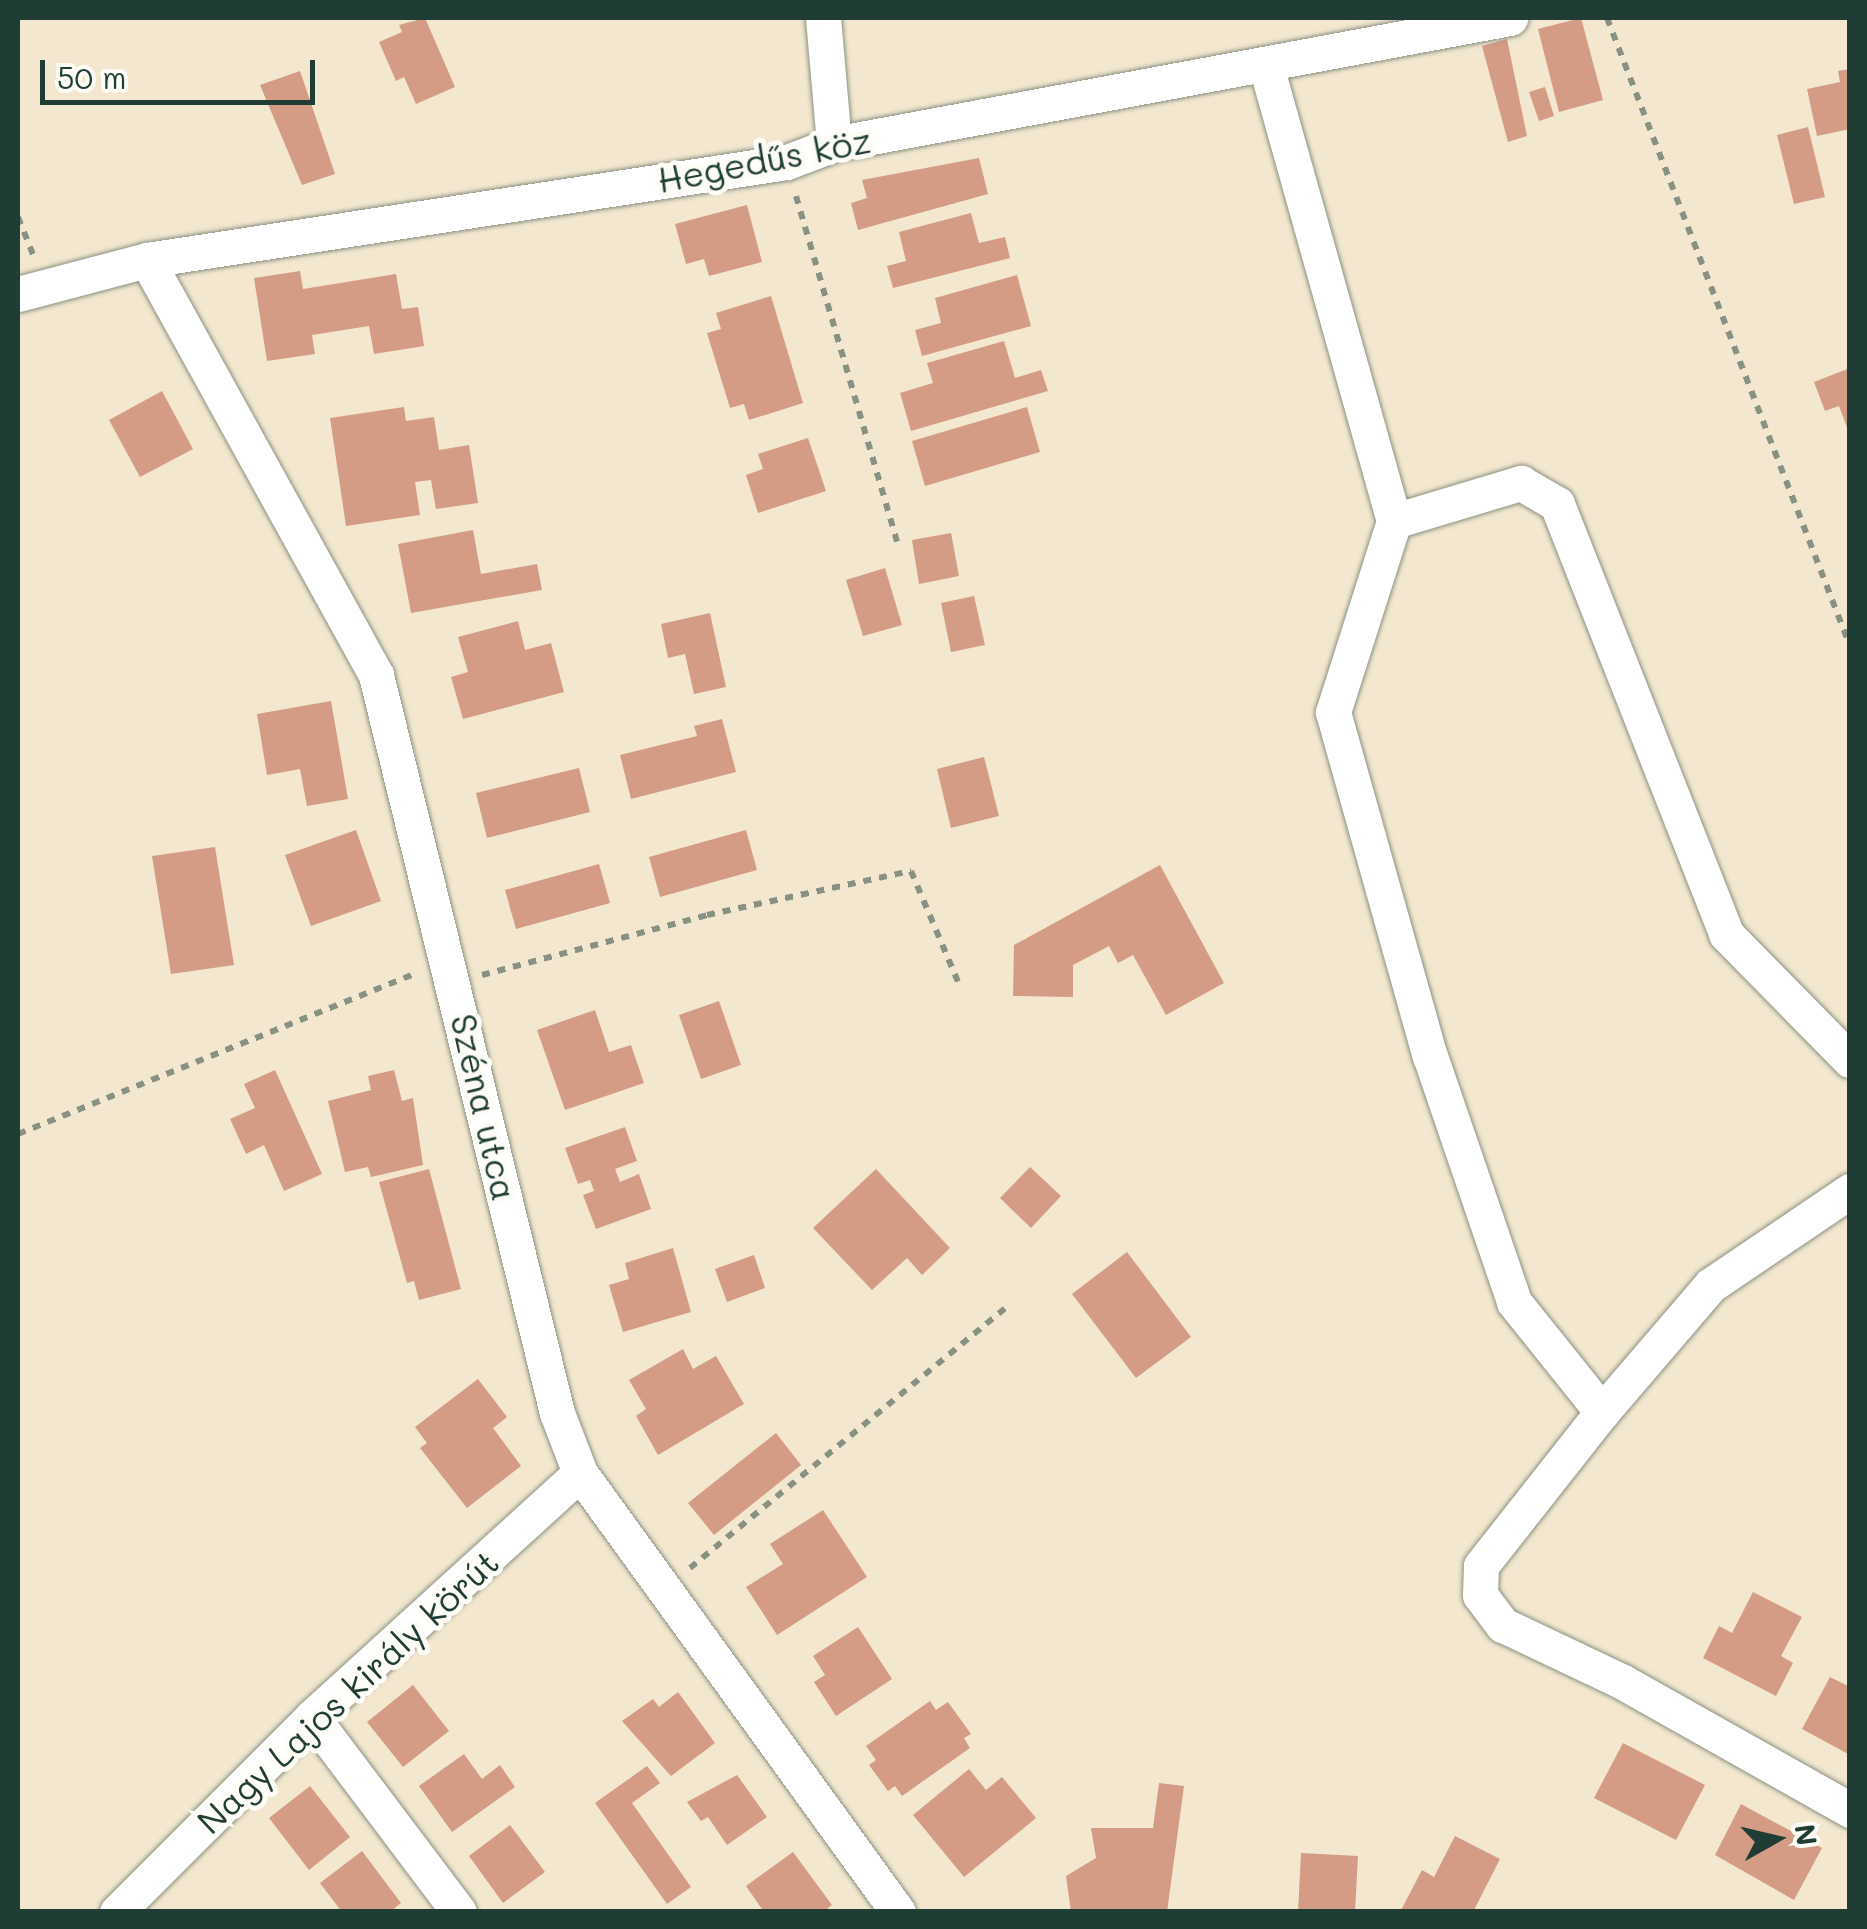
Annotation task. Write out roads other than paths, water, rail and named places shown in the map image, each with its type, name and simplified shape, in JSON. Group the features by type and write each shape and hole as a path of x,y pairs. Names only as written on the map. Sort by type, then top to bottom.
{"street":[{"path":"823,18 834,144"},
{"name":"Hegedűs köz","path":"18,294 147,260 786,162 834,144 1510,18"},
{"path":"1266,66 1394,521 1332,712 1430,1056 1514,1302 1602,1412"},
{"name":"Széna utca","path":"147,260 376,675 453,971 557,1412 580,1473 898,1912"},
{"path":"1394,521 1520,483 1557,504 1726,934 1850,1060"},
{"path":"1850,1191 1711,1284 1602,1412 1481,1566 1480,1595 1503,1625 1623,1682 1850,1810"},
{"name":"Nagy Lajos király körút","path":"117,1912 312,1716 580,1473"},
{"path":"312,1716 459,1912"}]}
